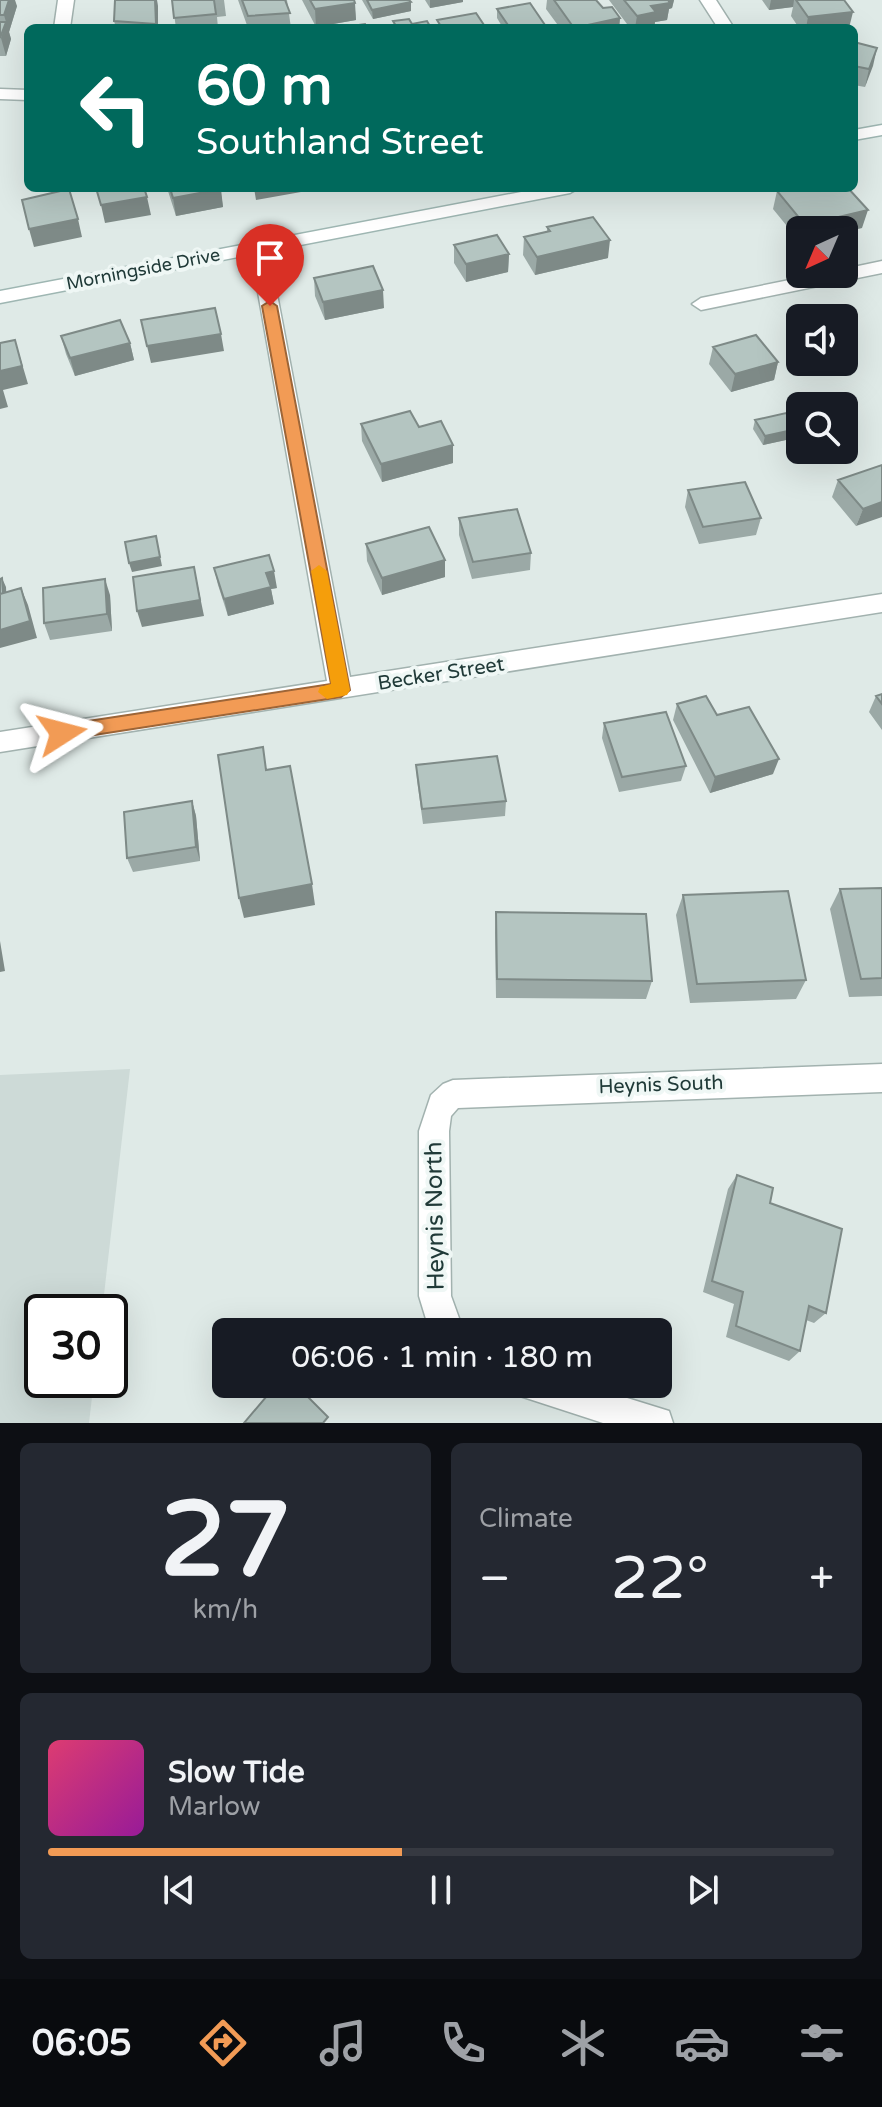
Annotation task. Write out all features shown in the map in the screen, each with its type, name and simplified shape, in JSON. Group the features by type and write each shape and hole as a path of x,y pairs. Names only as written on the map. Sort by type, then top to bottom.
{"street":[{"path":"63,24 66,0"},
{"path":"708,0 723,24"},
{"path":"0,94 24,95"},
{"path":"858,134 882,130"},
{"name":"Morningside Drive","path":"0,297 549,192"},
{"path":"259,247 341,690"},
{"path":"701,304 882,267"},
{"name":"Becker Street","path":"0,742 882,603"},
{"name":"Heynis South","path":"443,1100 467,1091 882,1078"},
{"name":"Heynis North","path":"443,1100 436,1115 434,1131 435,1296 443,1318"},
{"path":"574,1398 657,1423"}],"shaded area":[{"path":"130,1069 104,1294 24,1294 24,1398 92,1398 89,1423 0,1423 0,1075"}],"building":[{"path":"0,0 9,0 4,15 0,15"},
{"path":"115,0 155,0 156,24 114,21"},
{"path":"172,0 214,0 216,14 174,18"},
{"path":"242,0 285,0 290,13 248,16"},
{"path":"310,0 354,0 355,3 315,9"},
{"path":"367,0 409,0 411,2 372,10"},
{"path":"554,0 596,0 603,8 612,7 620,18 592,24 571,24"},
{"path":"624,0 668,0 670,3 651,6 656,12 637,16"},
{"path":"796,0 844,0 853,12 808,17"},
{"path":"530,3 544,24 507,24 497,9"},
{"path":"476,13 483,24 440,24 437,20"},
{"path":"409,19 412,24 395,24 393,21"},
{"path":"0,22 6,22 0,38"},
{"path":"858,43 877,48 869,69 858,67"},
{"path":"70,192 78,219 29,229 22,200"},
{"path":"97,192 145,192 147,197 101,205"},
{"path":"171,192 205,192 173,198"},
{"path":"778,192 852,192 868,210 843,216 798,216"},
{"path":"593,217 610,240 537,257 524,237 550,231 547,227"},
{"path":"497,235 509,254 466,264 454,245"},
{"path":"373,266 383,290 323,302 314,278"},
{"path":"215,308 221,334 147,346 141,320"},
{"path":"120,320 130,343 70,358 61,336"},
{"path":"756,335 778,362 735,374 713,347"},
{"path":"15,340 22,366 0,371 0,343"},
{"path":"410,411 419,427 441,421 453,445 381,464 361,424"},
{"path":"786,413 786,431 765,436 755,420"},
{"path":"882,465 882,502 863,509 838,480"},
{"path":"745,482 761,518 703,527 688,490"},
{"path":"517,509 531,553 473,562 459,518"},
{"path":"429,527 445,560 382,578 366,544"},
{"path":"156,536 160,557 129,563 125,542"},
{"path":"269,555 274,571 266,573 271,587 224,599 214,568"},
{"path":"194,567 200,600 137,611 133,577"},
{"path":"105,579 107,614 44,623 43,588"},
{"path":"21,588 30,621 0,630 0,594"},
{"path":"706,696 717,715 749,707 779,759 715,777 677,704"},
{"path":"666,712 686,766 622,777 604,723"},
{"path":"263,747 266,770 290,766 312,884 239,898 218,755"},
{"path":"497,756 506,801 422,809 416,765"},
{"path":"192,801 196,847 127,858 124,812"},
{"path":"882,888 882,978 861,979 840,889"},
{"path":"788,891 806,980 697,984 683,895"},
{"path":"496,912 646,914 652,981 497,979"},
{"path":"737,1175 773,1188 770,1203 842,1229 826,1313 809,1306 800,1351 736,1326 743,1292 712,1281"},
{"path":"265,1398 309,1398 328,1417 323,1423 244,1423"}],"slow traffic":[{"path":"319,571 341,690 327,692"}],"route":[{"path":"62,733 341,690 270,306"}]}
